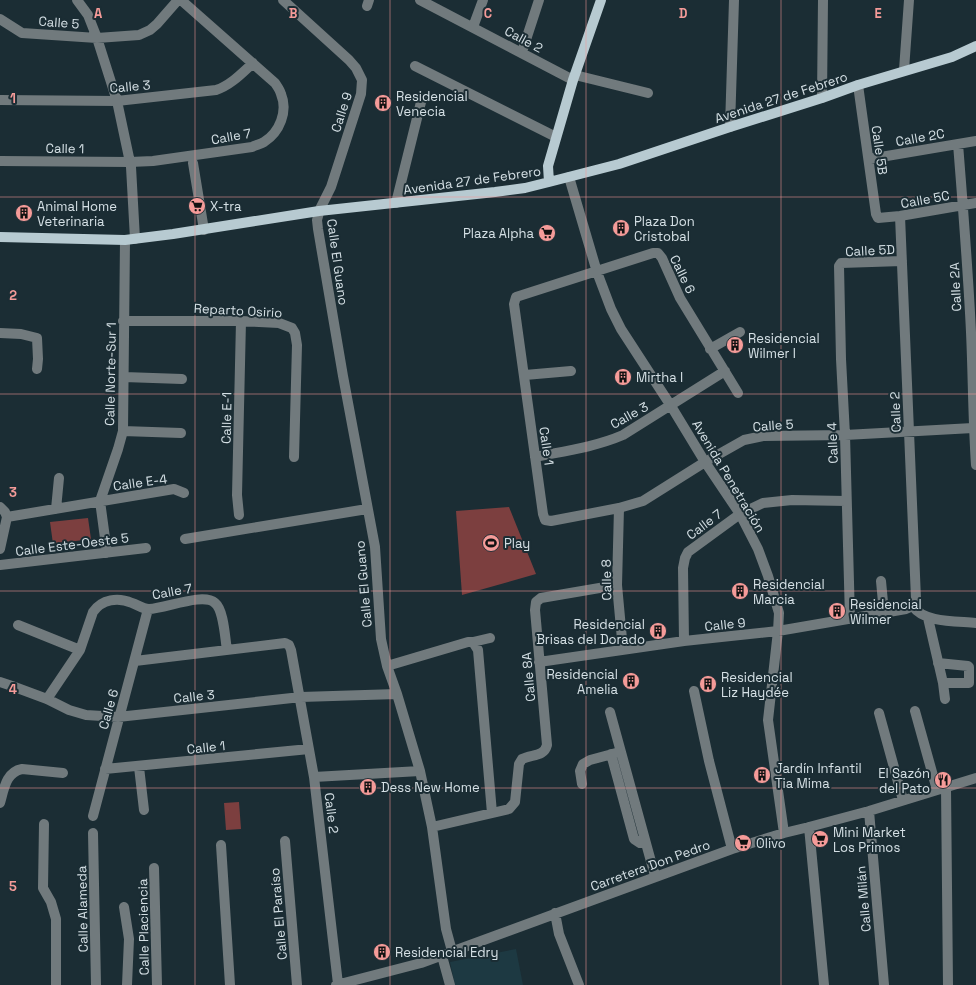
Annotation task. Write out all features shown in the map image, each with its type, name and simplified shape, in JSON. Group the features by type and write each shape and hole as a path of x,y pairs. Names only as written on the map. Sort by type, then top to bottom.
{"main road":[{"path":"549,182 548,166 556,137 574,78 601,0"},
{"name":"Avenida 27 de Febrero","path":"0,237 130,239 204,230 319,211 524,188 619,164 904,70 952,57 976,46"}],"street":[{"name":"Calle Norte-Sur 1","path":"77,0 88,15 97,38 117,101 130,162 130,239 125,275 123,321 124,377 122,431 118,449 100,501 107,552"},
{"name":"Calle 5","path":"0,19 22,33 97,38 139,34 150,30 157,24 178,0"},
{"name":"Calle 7","path":"130,162 153,161 246,148 264,142 273,135 279,127 282,118 284,105 281,94 275,83 182,0"},
{"name":"Calle 9","path":"283,0 349,60 357,69 362,80 362,91 331,187 319,211"},
{"path":"473,27 483,0"},
{"path":"522,52 540,0"},
{"path":"730,127 734,0"},
{"path":"822,98 823,0"},
{"path":"904,70 909,0"},
{"name":"Calle 2","path":"425,1 574,78 648,93"},
{"name":"Calle 3","path":"0,100 117,101 216,90 232,82 253,63"},
{"path":"415,66 556,137"},
{"name":"Calle 5B","path":"858,85 876,214 878,218"},
{"path":"396,203 422,98"},
{"name":"Calle 2C","path":"869,159 976,141"},
{"name":"Calle 2A","path":"958,144 963,205 972,265 973,428 976,465"},
{"name":"Calle 1","path":"0,161 130,162"},
{"path":"194,163 204,230"},
{"name":"Avenida Penetración","path":"569,177 611,309 621,329 705,462 740,514 758,549 768,576 778,613 778,631 768,720 784,832"},
{"name":"Calle 5C","path":"878,218 900,216 976,203"},
{"name":"Calle El Guano","path":"319,211 317,220 320,246 375,547 381,639 387,666 420,771 432,827 446,928 452,951"},
{"name":"Calle 2","path":"900,216 916,599 913,606"},
{"name":"Calle 6","path":"516,297 598,272 653,253 658,253 662,258 680,298 738,393"},
{"name":"Calle 5D","path":"839,266 841,263 902,261"},
{"name":"Calle 4","path":"839,266 840,359 845,435 850,619"},
{"name":"Calle 1","path":"516,297 514,304 545,520"},
{"name":"Reparto Osirio","path":"123,321 241,321 280,323 292,328 295,333 297,345 294,457"},
{"name":"Calle E-1","path":"239,515 237,495 241,321"},
{"path":"710,349 740,332"},
{"path":"0,333 21,334 37,338 37,369"},
{"path":"524,375 571,371"},
{"name":"Calle 3","path":"535,456 581,448 605,442 623,435 725,371"},
{"path":"124,377 182,379"},
{"name":"Calle 5","path":"545,520 552,521 619,508 643,501 705,462 744,440 763,436 845,435 973,428"},
{"path":"122,431 181,433"},
{"path":"56,509 59,478"},
{"name":"Calle E-4","path":"7,517 174,489 184,493"},
{"name":"Calle 7","path":"684,641 683,568 688,552 740,514 763,503 792,500 846,501"},
{"path":"0,507 5,512 7,517 0,549"},
{"name":"Calle 8","path":"619,508 618,585 623,650"},
{"path":"185,539 367,509"},
{"name":"Calle Este-Oeste 5","path":"0,565 146,548"},
{"path":"881,581 884,613"},
{"name":"Calle 8A","path":"492,813 508,809 515,802 519,764 522,759 541,754 546,750 547,744 535,610 536,602 541,598 618,585"},
{"name":"Calle 7","path":"47,700 80,650 94,612 102,603 116,600 126,601 148,609 203,599 210,600 215,602 221,612 227,650"},
{"name":"Calle 9","path":"539,662 684,641 778,631 906,609 913,606"},
{"path":"913,606 920,614 928,618 976,622"},
{"name":"Calle 6","path":"93,816 118,717 135,661 148,609"},
{"path":"928,618 943,682 945,699"},
{"path":"18,625 80,650"},
{"path":"387,666 468,642 490,638"},
{"path":"432,827 492,813 478,650 473,642"},
{"name":"Calle 2","path":"227,650 285,643 291,650 301,697 314,776 337,985"},
{"path":"135,661 227,650"},
{"path":"938,663 968,666 970,668 969,683 943,682"},
{"name":"Calle 3","path":"0,682 69,710 86,715 118,717 301,697 397,694"},
{"path":"694,691 709,761 732,849"},
{"path":"915,711 941,789 948,985"},
{"path":"610,712 615,753 655,876"},
{"path":"879,713 903,800"},
{"name":"Calle 1","path":"105,769 309,749"},
{"path":"582,784 580,771 583,764 590,760 615,753"},
{"path":"139,766 144,810"},
{"path":"0,803 8,777 17,770 22,769 63,773"},
{"path":"314,776 420,771"},
{"name":"Carretera Don Pedro","path":"337,985 364,982 442,956 655,876 784,832 869,811 976,778"},
{"name":"Calle Milán","path":"869,811 884,985"},
{"path":"44,824 43,888 51,902 56,919 56,985"},
{"path":"809,827 824,985"},
{"name":"Calle Alameda","path":"93,833 96,985"},
{"name":"Calle El Paraíso","path":"285,841 297,985"},
{"path":"221,845 230,985"},
{"name":"Calle Placiencia","path":"154,868 157,985"},
{"path":"124,908 129,938 128,985"},
{"path":"555,913 559,934 579,985"},
{"path":"442,956 446,984"}],"shaded area":[{"name":"Play","path":"509,507 536,574 462,595 456,511"},
{"path":"88,518 91,539 53,544 50,522"},
{"path":"239,802 241,829 226,830 224,803"},
{"path":"516,949 523,985 455,985 450,962"}],"place":[{"name":"Residencial Venecia","path":"383,103"},
{"name":"X-tra","path":"197,206"},
{"name":"Animal Home Veterinaria","path":"24,213"},
{"name":"Plaza Don Cristobal","path":"621,228"},
{"name":"Plaza Alpha","path":"547,233"},
{"name":"Residencial Wilmer I","path":"735,345"},
{"name":"Mirtha I","path":"623,377"},
{"name":"Play","path":"491,543"},
{"name":"Residencial Marcia","path":"740,591"},
{"name":"Residencial Wilmer","path":"837,611"},
{"name":"Residencial Brisas del Dorado","path":"658,631"},
{"name":"Residencial Amelia","path":"631,681"},
{"name":"Residencial Liz Haydée","path":"708,684"},
{"name":"Jardín Infantil Tia Mima","path":"762,775"},
{"name":"El Sazón del Pato","path":"943,780"},
{"name":"Dess New Home","path":"368,787"},
{"name":"Mini Market Los Primos","path":"820,839"},
{"name":"Olivo","path":"743,843"},
{"name":"Residencial Edry","path":"382,952"}]}
